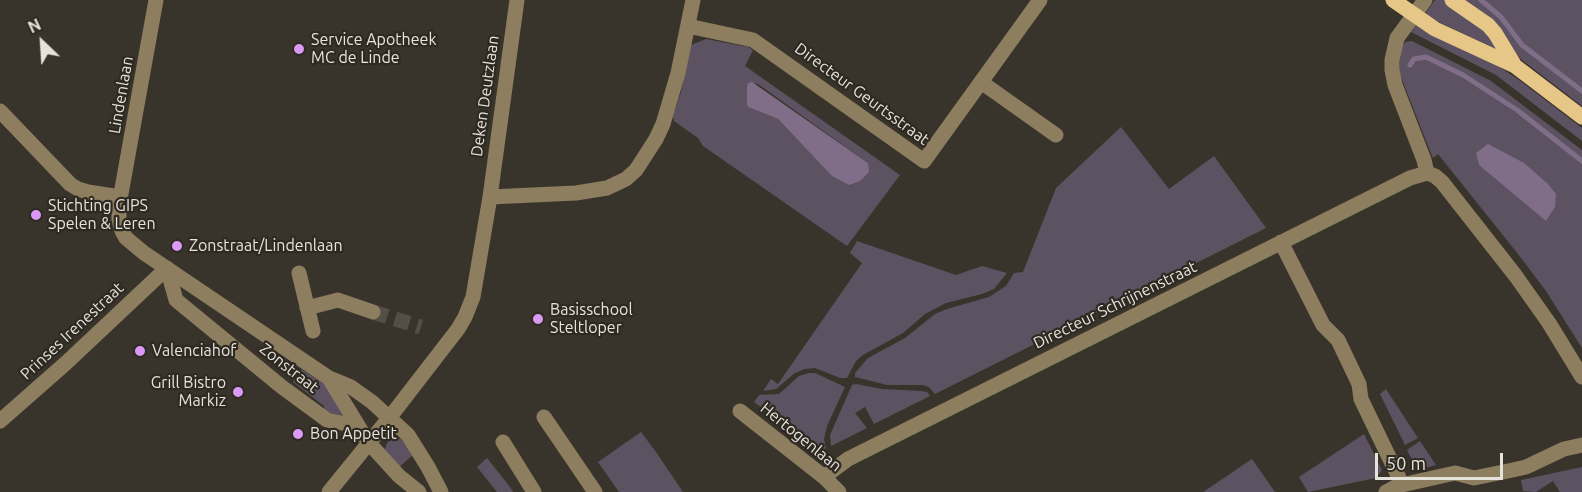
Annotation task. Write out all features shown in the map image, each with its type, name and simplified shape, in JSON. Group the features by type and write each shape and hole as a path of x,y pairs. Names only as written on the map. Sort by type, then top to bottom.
{"main road":[{"path":"1393,0 1435,28 1515,66 1582,117"},
{"path":"1452,0 1488,25 1515,66"}],"street":[{"name":"Lindenlaan","path":"120,197 156,0"},
{"name":"Deken Deutzlaan","path":"390,417 458,329 470,307 490,196 517,0"},
{"path":"490,196 576,193 607,188 626,179 644,160 663,124 693,0"},
{"name":"Directeur Geurtsstraat","path":"688,26 753,40 924,161 1040,0"},
{"path":"1425,0 1397,38 1392,70 1395,86 1427,173 1442,182 1515,274 1582,377"},
{"path":"981,82 1056,135"},
{"path":"0,111 70,184 88,192 120,197"},
{"name":"Directeur Schrijnenstraat","path":"824,477 858,454 1410,178 1427,173"},
{"name":"Zonstraat","path":"120,197 118,220 126,238 144,253 330,378 351,387 390,417 408,435 441,492"},
{"path":"1281,242 1323,325 1338,340 1359,384 1360,399 1402,484"},
{"name":"Zonstraat","path":"167,268 176,300 282,387 327,420 357,426"},
{"name":"Prinses Irenestraat","path":"0,421 66,363 167,268"},
{"path":"299,273 313,331"},
{"path":"307,308 338,300 373,312"},
{"name":"Zonstraat","path":"330,378 368,442 399,476 419,492"},
{"name":"Hertogenlaan","path":"740,411 824,477 839,492"},
{"path":"329,492 390,417"},
{"path":"544,417 595,492"},
{"path":"503,442 534,492"},
{"path":"1386,492 1402,484 1455,473 1474,478 1526,467 1564,449 1582,445"}],"shaded area":[{"path":"1435,0 1445,0 1478,24 1504,53 1424,15"},
{"path":"1460,0 1582,0 1582,106 1522,60"},
{"path":"1418,22 1492,62 1519,80 1582,128 1582,141 1496,75 1411,32"},
{"path":"706,39 753,50 745,66 900,175 847,246 703,146 698,138 674,121 673,116 681,92 691,45","holes":["748,83 758,84 868,163 804,146 778,119 748,107"]},
{"path":"1412,41 1491,81 1582,150 1582,348 1546,291 1518,254 1438,154 1433,158 1399,72 1401,49 1405,42"},
{"path":"752,82 868,163 869,172 860,181 849,185 832,176 778,119 748,107 747,87 748,83"},
{"path":"1121,127 1169,189 1214,156 1266,228 935,394 929,387 923,385 887,385 855,377 855,373 868,358 905,338 935,314 989,297 1006,286 1014,273 1023,272 1056,188"},
{"path":"1488,144 1524,163 1556,194 1555,207 1546,221 1479,165 1476,153"},
{"path":"857,241 956,275 982,266 1007,273 994,289 946,303 925,314 903,333 863,355 856,361 847,378 840,378 815,368 805,369 795,373 776,389 763,391 771,379 778,384 862,263 850,253"},
{"path":"301,369 325,384 347,416 324,412 324,406 293,382"},
{"path":"815,373 845,387 827,426 824,439 826,448 820,451 754,402 759,395 779,394 799,376"},
{"path":"852,385 882,389 927,392 930,396 874,424 865,407 855,413 867,428 831,446 830,435"},
{"path":"1386,389 1418,438 1405,445 1380,394"},
{"path":"641,432 683,492 619,492 598,462"},
{"path":"1364,434 1382,470 1376,478 1308,492 1299,477"},
{"path":"394,438 401,439 414,454 397,469 384,451 388,441"},
{"path":"1420,441 1436,465 1425,468 1413,462 1407,450"},
{"path":"487,458 513,492 497,492 477,467"},
{"path":"1252,459 1275,492 1203,492"},
{"path":"1582,467 1582,492 1560,492 1553,481 1536,492 1523,491 1521,480"}],"waterway":[{"path":"1481,0 1501,17 1522,45 1582,91"},
{"path":"1410,65 1414,59 1426,57 1463,75 1517,110 1582,161"}],"tunnel":[{"path":"373,312 421,327"}],"place":[{"name":"Service Apotheek MC de Linde","path":"299,49"},
{"name":"Stichting GIPS Spelen & Leren","path":"36,215"},
{"name":"Zonstraat/Lindenlaan","path":"177,246"},
{"name":"Basisschool Steltloper","path":"538,319"},
{"name":"Valenciahof","path":"140,351"},
{"name":"Grill Bistro Markiz","path":"238,392"},
{"name":"Bon Appetit","path":"298,434"}]}
